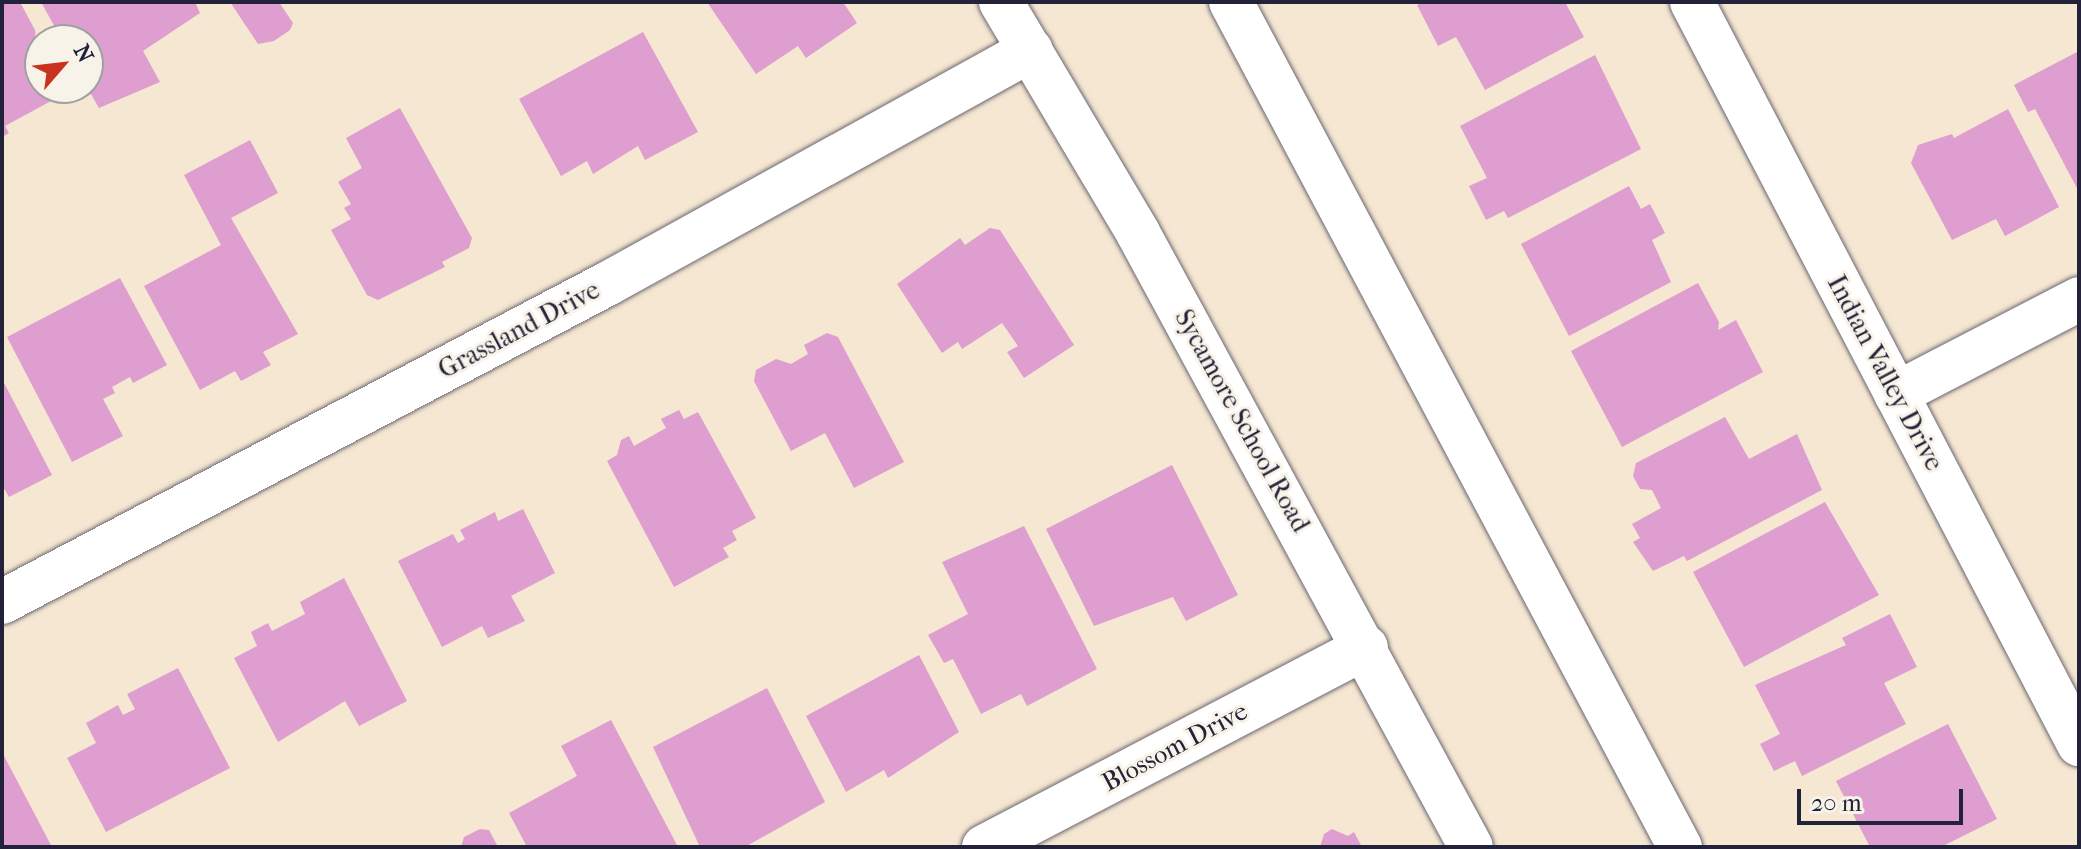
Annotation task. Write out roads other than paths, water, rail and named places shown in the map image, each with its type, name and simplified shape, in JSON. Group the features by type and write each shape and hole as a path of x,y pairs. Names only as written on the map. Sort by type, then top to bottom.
{"street":[{"name":"Sycamore School Road","path":"1001,2 1031,50 1366,647 1471,847"},
{"path":"1231,2 1680,847"},
{"name":"Indian Valley Drive","path":"1692,2 2079,744"},
{"name":"Grassland Drive","path":"2,602 607,284 1031,50"},
{"path":"1896,394 2079,299"},
{"name":"Blossom Drive","path":"984,847 1366,647"}]}
